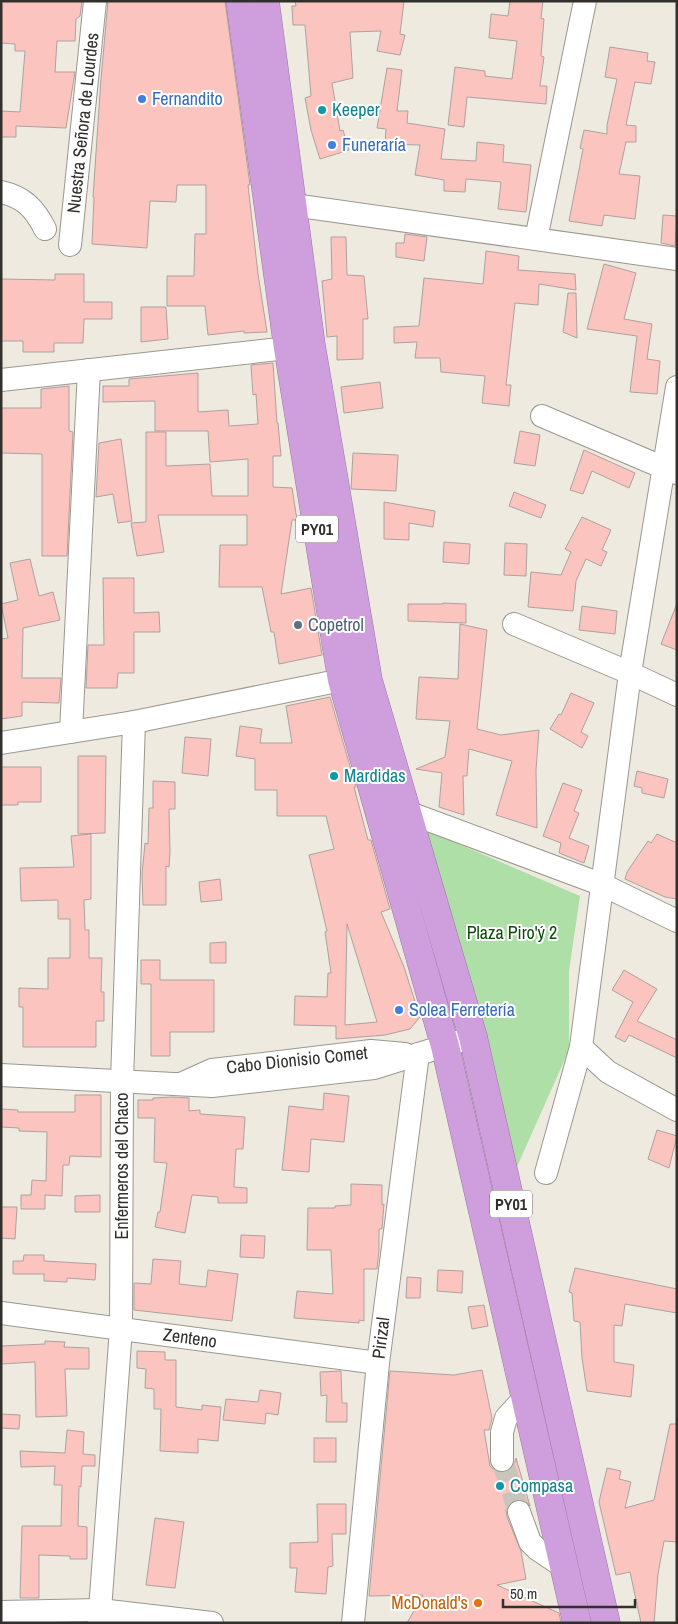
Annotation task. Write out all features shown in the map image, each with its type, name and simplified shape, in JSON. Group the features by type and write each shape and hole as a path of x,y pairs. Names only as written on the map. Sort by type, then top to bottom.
{"highway":[{"name":"PY01","path":"240,1 288,348 342,680 444,1046 577,1623"},
{"name":"PY01","path":"265,1 311,345 368,680 473,1038 606,1623"},
{"path":"523,1386 549,1370"}],"street":[{"name":"Nuestra Señora de Lourdes","path":"70,245 95,1"},
{"path":"536,239 585,1"},
{"path":"1,192 26,202 38,214 45,229"},
{"path":"293,205 677,259"},
{"path":"1,380 288,348"},
{"path":"72,732 89,370"},
{"path":"546,1173 581,1047 630,673 670,471 677,387"},
{"path":"542,416 670,471"},
{"path":"514,624 677,695"},
{"path":"1,743 134,722 342,680"},
{"name":"Enfermeros del Chaco","path":"100,1616 121,1328 122,1081 134,722"},
{"path":"406,812 603,885 677,921"},
{"name":"Cabo Dionisio Comet","path":"1,1075 182,1084 212,1070 372,1051 416,1055 473,1038"},
{"path":"581,1047 608,1072 677,1110"},
{"name":"Pirizal","path":"353,1623 378,1363 416,1055"},
{"name":"Zenteno","path":"1,1313 378,1363"},
{"path":"502,1460 502,1432 506,1418 523,1386"},
{"path":"519,1512 530,1542 536,1549 564,1567"},
{"path":"1,1612 212,1623"}],"green space":[{"name":"Plaza Piro'ý 2","path":"419,827 580,896 569,971 569,1050 516,1169"}],"building":[{"path":"1,1 82,1 80,16 76,19 75,41 57,41 55,72 75,72 66,128 16,126 16,137 1,137 1,111 20,112 25,51 15,51 15,44 1,43"},
{"path":"108,1 225,1 250,185 248,185 258,274 267,332 244,333 244,331 208,335 205,306 167,306 167,276 194,276 195,234 206,234 206,185 177,185 176,202 150,201 147,248 92,244 93,197"},
{"path":"295,1 404,1 400,34 405,35 400,55 377,51 381,31 350,32 353,78 332,83 340,131 343,130 349,150 320,159 311,130 305,98 311,96 305,25 293,25 292,6 296,6"},
{"path":"510,1 543,1 541,18 544,19 541,56 544,57 540,86 547,86 546,104 467,97 464,127 448,125 455,67 485,71 485,76 512,79 517,41 489,38 491,14 508,16"},
{"path":"610,47 648,53 647,61 655,62 651,84 635,82 626,125 636,126 636,142 626,142 619,174 640,176 635,219 604,215 602,226 569,221 583,149 580,148 584,130 607,134 607,125 617,79 605,77"},
{"path":"387,68 402,70 397,111 408,111 407,123 445,129 441,159 476,161 477,142 504,145 503,162 531,165 526,212 498,209 501,182 466,179 465,192 444,191 444,180 415,175 420,145 385,144 386,129 377,128"},
{"path":"663,215 677,216 675,246 661,243"},
{"path":"405,234 427,237 424,261 396,257 396,243 404,243"},
{"path":"331,237 346,237 347,275 364,276 368,319 363,319 363,359 337,360 337,336 327,337 322,281 332,279"},
{"path":"486,251 519,256 518,270 575,274 576,290 539,284 538,305 515,303 506,385 511,385 509,406 482,403 485,376 441,372 440,358 415,358 417,342 394,343 394,327 419,326 424,278 483,284"},
{"path":"604,264 636,273 624,319 652,324 647,359 660,361 657,394 630,392 637,336 587,329"},
{"path":"55,274 84,274 84,302 112,302 112,319 84,319 83,343 54,343 54,352 23,352 23,341 1,341 1,279 55,280"},
{"path":"568,293 576,293 577,338 563,332"},
{"path":"141,307 166,307 168,339 141,342"},
{"path":"273,363 281,456 273,456 273,487 292,488 297,520 292,520 281,594 311,588 322,655 279,664 274,632 271,632 262,587 219,587 220,545 247,545 247,515 158,515 164,552 137,556 131,523 146,522 146,432 166,432 166,466 210,464 212,496 248,496 248,459 210,462 208,431 155,431 155,401 103,402 103,386 129,386 129,379 198,373 198,412 228,410 229,426 258,424 256,394 253,395 251,365"},
{"path":"380,382 383,408 344,413 341,387"},
{"path":"69,386 69,431 73,432 67,556 42,556 42,454 1,453 1,408 41,408 41,389"},
{"path":"520,431 540,435 535,466 514,463"},
{"path":"121,439 132,521 118,523 113,494 96,497 99,443"},
{"path":"584,450 635,473 629,488 592,471 583,494 570,490"},
{"path":"353,453 398,455 396,491 351,489"},
{"path":"514,492 546,505 541,518 509,506"},
{"path":"384,502 435,511 433,527 409,523 409,540 384,539"},
{"path":"582,517 611,530 602,550 607,552 601,566 586,559 576,581 573,611 528,607 531,572 561,575 571,552 565,549"},
{"path":"444,542 470,544 469,564 443,562"},
{"path":"505,543 527,544 526,576 504,575"},
{"path":"30,559 39,596 53,592 60,620 23,628 22,678 61,678 59,703 22,702 22,716 1,719 1,639 8,638 1,604 18,600 10,563"},
{"path":"103,578 134,578 134,613 159,612 160,632 134,632 134,673 118,673 117,688 86,688 88,645 104,645"},
{"path":"408,604 466,604 466,623 408,621"},
{"path":"582,606 617,611 615,634 579,630"},
{"path":"677,607 677,650 661,644"},
{"path":"460,624 487,630 477,729 501,735 539,730 536,770 537,828 496,815 512,761 469,749 467,776 463,776 464,815 439,807 442,773 416,769 445,757 450,721 416,719 419,677 458,679"},
{"path":"571,693 594,703 581,732 588,736 582,748 550,729 559,714 561,715"},
{"path":"330,697 356,787 354,787 368,840 371,840 390,909 381,912 404,967 420,1017 410,1029 385,1035 336,1039 336,1026 294,1025 295,996 327,997 328,973 331,973 325,932 327,931 309,855 334,849 326,816 277,816 277,790 255,790 255,759 236,756 240,726 262,729 260,743 292,743 286,706","holes":["347,924 377,1022 345,1025"]},
{"path":"185,737 211,739 208,776 182,773"},
{"path":"78,756 106,756 105,833 78,834"},
{"path":"1,767 41,767 41,802 18,802 18,805 1,805"},
{"path":"637,771 668,779 664,798 642,793 642,788 634,786"},
{"path":"153,781 175,782 175,809 169,809 170,852 169,867 166,866 166,905 143,905 142,874 145,843 148,844 149,808 153,808"},
{"path":"563,783 582,790 574,811 579,813 569,838 589,846 584,863 559,853 561,843 543,836"},
{"path":"91,834 91,899 84,900 85,930 89,930 89,958 102,958 101,992 104,992 104,1021 96,1021 96,1047 23,1047 23,1007 19,1007 19,988 48,989 48,958 70,958 70,919 58,919 58,900 21,901 20,868 74,867 71,836"},
{"path":"657,834 677,843 677,899 665,897 625,879 627,872 648,841 651,843"},
{"path":"220,879 222,900 201,902 199,882"},
{"path":"226,942 226,963 210,963 210,943"},
{"path":"141,960 160,960 160,980 214,980 214,1032 170,1032 170,1056 151,1056 151,984 141,984"},
{"path":"624,970 657,989 637,1021 677,1040 677,1058 629,1035 625,1042 615,1037 633,1002 612,990"},
{"path":"324,1093 349,1096 344,1142 311,1139 309,1172 282,1170 289,1106 323,1110"},
{"path":"75,1095 101,1095 101,1157 70,1156 69,1165 63,1165 62,1196 45,1195 45,1209 21,1209 21,1195 31,1195 32,1180 46,1181 47,1132 19,1131 19,1128 1,1127 1,1109 18,1110 18,1112 75,1112"},
{"path":"172,1097 189,1098 189,1111 200,1110 200,1114 245,1117 243,1149 236,1149 234,1187 247,1188 247,1203 218,1203 218,1197 192,1195 185,1233 155,1227 158,1212 160,1212 167,1163 154,1162 155,1118 138,1118 138,1100"},
{"path":"657,1130 677,1136 669,1168 648,1159"},
{"path":"351,1184 382,1185 382,1205 384,1204 382,1229 379,1229 377,1269 364,1269 364,1321 359,1320 359,1323 294,1318 297,1291 333,1294 331,1250 307,1250 308,1208 335,1208 335,1206 351,1205"},
{"path":"100,1195 100,1212 75,1212 75,1196"},
{"path":"1,1207 17,1207 15,1239 1,1238"},
{"path":"241,1235 265,1236 264,1258 240,1257"},
{"path":"24,1255 44,1255 44,1261 96,1264 95,1280 67,1278 67,1282 44,1281 44,1274 13,1274 13,1261 23,1261"},
{"path":"153,1259 181,1261 179,1284 206,1287 208,1270 238,1274 232,1321 134,1310 134,1283 151,1284"},
{"path":"575,1268 677,1289 677,1313 625,1304 622,1326 614,1325 614,1362 634,1365 631,1397 587,1391 582,1358 580,1322 574,1321 572,1293 569,1292"},
{"path":"438,1270 463,1271 462,1293 437,1291"},
{"path":"407,1277 421,1278 420,1298 406,1298"},
{"path":"484,1305 488,1326 472,1329 468,1307"},
{"path":"45,1341 65,1342 64,1347 89,1348 89,1369 65,1369 67,1416 36,1417 35,1362 1,1364 1,1346 45,1344"},
{"path":"137,1351 165,1352 165,1360 176,1360 176,1407 202,1410 202,1405 221,1407 218,1441 198,1439 198,1453 160,1451 161,1409 154,1409 154,1389 145,1388 146,1369 137,1368"},
{"path":"482,1370 492,1418 489,1430 484,1430 490,1466 496,1472 508,1472 514,1466 516,1458 530,1506 522,1499 515,1500 509,1503 506,1510 521,1551 526,1579 497,1585 559,1613 561,1623 407,1623 423,1595 369,1596 390,1371 454,1375"},
{"path":"341,1371 342,1403 347,1403 347,1422 326,1422 327,1395 321,1396 320,1372"},
{"path":"260,1390 281,1393 278,1415 266,1413 265,1424 223,1420 226,1399 258,1402"},
{"path":"1,1414 20,1415 19,1429 1,1428"},
{"path":"670,1424 677,1424 677,1542 664,1541 658,1574 654,1623 641,1623 630,1572 616,1575 599,1502 607,1468 621,1471 619,1479 631,1482 625,1508 654,1500"},
{"path":"67,1430 84,1432 83,1454 95,1455 95,1466 82,1466 81,1487 79,1486 78,1526 87,1527 87,1559 70,1559 70,1556 39,1555 39,1598 20,1598 22,1526 61,1526 62,1485 54,1485 55,1466 21,1467 20,1451 65,1453"},
{"path":"314,1438 336,1438 336,1462 314,1462"},
{"path":"317,1504 346,1504 346,1534 332,1534 333,1566 328,1567 326,1594 295,1592 297,1568 290,1568 290,1543 318,1542"},
{"path":"155,1518 184,1522 175,1588 146,1585"}],"tunnel":[{"path":"502,1460 519,1512"}],"place":[{"name":"Fernandito","path":"142,99"},
{"name":"Keeper","path":"322,110"},
{"name":"Funeraría","path":"332,145"},
{"name":"Copetrol","path":"298,625"},
{"name":"Mardidas","path":"334,776"},
{"name":"Solea Ferretería","path":"399,1010"},
{"name":"Compasa","path":"500,1486"},
{"name":"McDonald's","path":"478,1603"}]}
